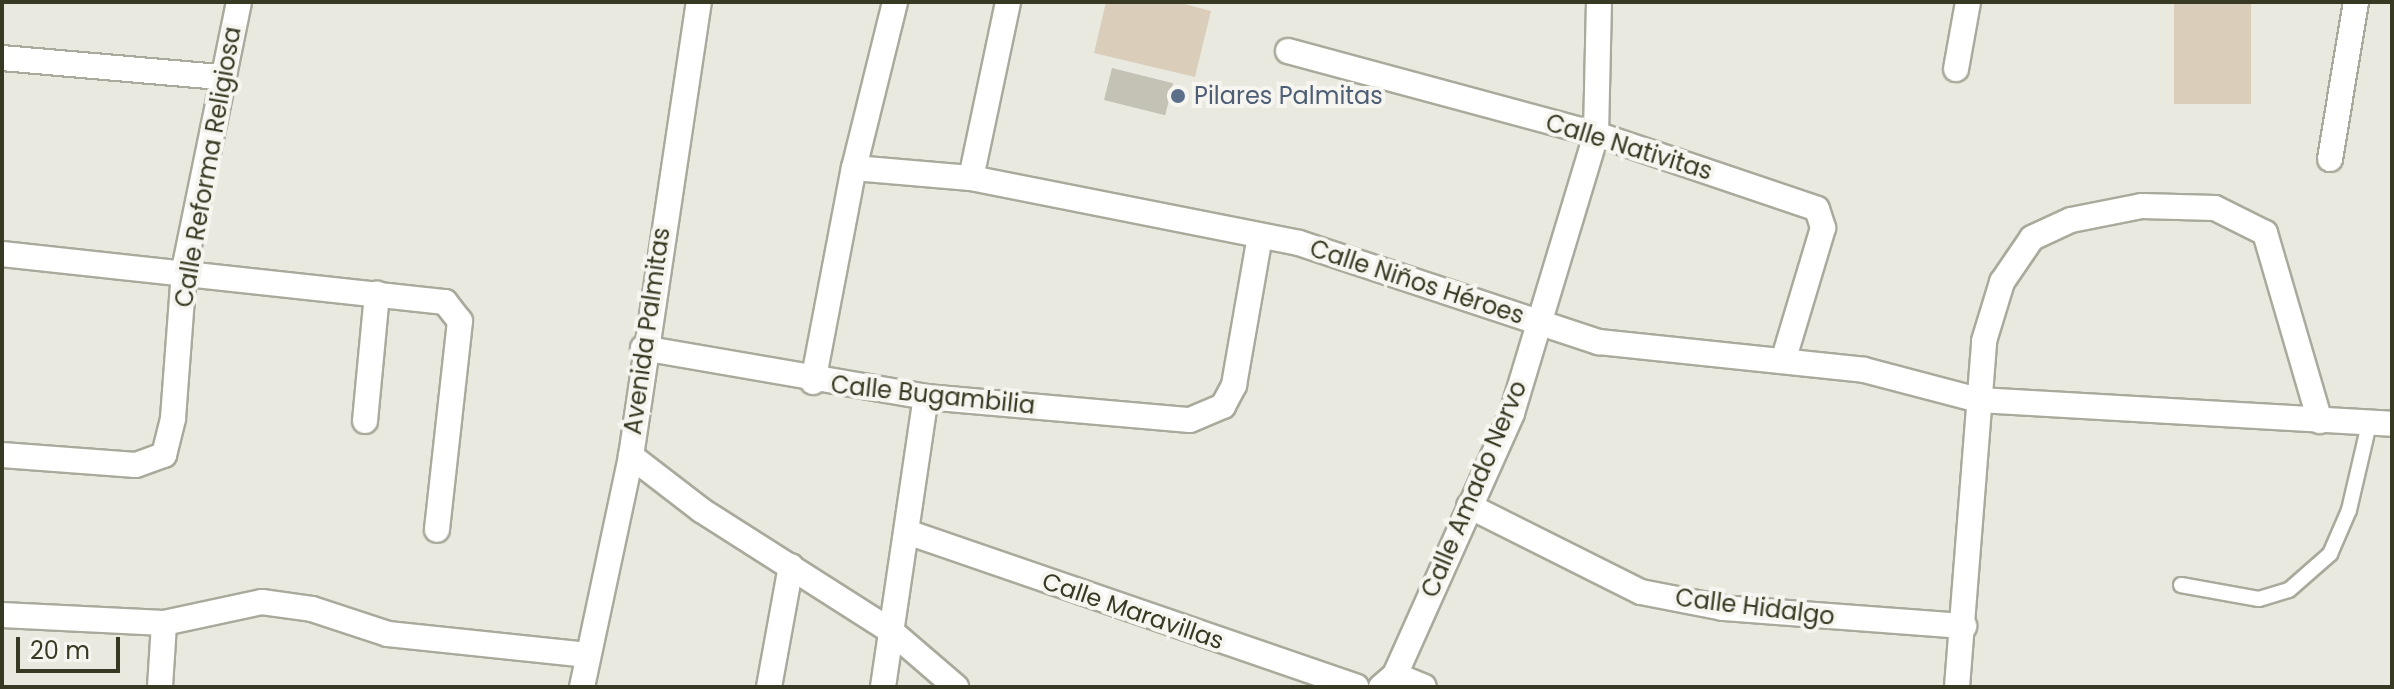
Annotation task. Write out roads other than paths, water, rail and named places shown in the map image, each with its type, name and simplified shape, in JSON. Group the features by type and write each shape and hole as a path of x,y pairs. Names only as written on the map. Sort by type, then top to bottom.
{"street":[{"name":"Calle Reforma Religiosa","path":"2,455 136,465 164,455 173,418 184,270 221,77 239,2"},
{"name":"Avenida Palmitas","path":"699,2 643,348 631,456 701,510 891,631 956,687"},
{"path":"813,382 854,168 895,2"},
{"path":"971,178 1008,2"},
{"name":"Calle Amado Nervo","path":"1388,681 1512,413 1596,134 1599,2"},
{"path":"1956,69 1968,2"},
{"path":"2330,159 2356,2"},
{"name":"Calle Nativitas","path":"1288,51 1596,134 1817,209 1823,228 1784,358"},
{"path":"2,58 221,77"},
{"name":"Calle Niños Héroes","path":"854,168 971,178 1299,243 1599,342 1784,358 1864,370 1978,400 2380,424"},
{"path":"1957,687 1984,341 2002,282 2032,238 2071,220 2142,206 2215,208 2265,233 2320,421"},
{"name":"Calle Bugambilia","path":"643,348 813,382 926,397 1190,420 1223,406 1234,385 1260,236"},
{"path":"2,254 184,270 445,302 460,321 437,530"},
{"path":"365,421 377,294"},
{"path":"883,687 910,533 926,397"},
{"path":"582,687 631,456"},
{"name":"Calle Hidalgo","path":"1469,506 1641,592 1723,608 1964,626"},
{"name":"Calle Maravillas","path":"910,533 1312,680 1356,687"},
{"path":"769,687 791,566"},
{"path":"2,615 164,623 262,602 312,609 388,634 588,655"},
{"path":"160,687 164,623"},
{"path":"1388,681 1424,687"}],"lane":[{"path":"2181,585 2259,599 2289,590 2330,554 2380,424"}],"place":[{"name":"Pilares Palmitas","path":"1178,96"}]}
